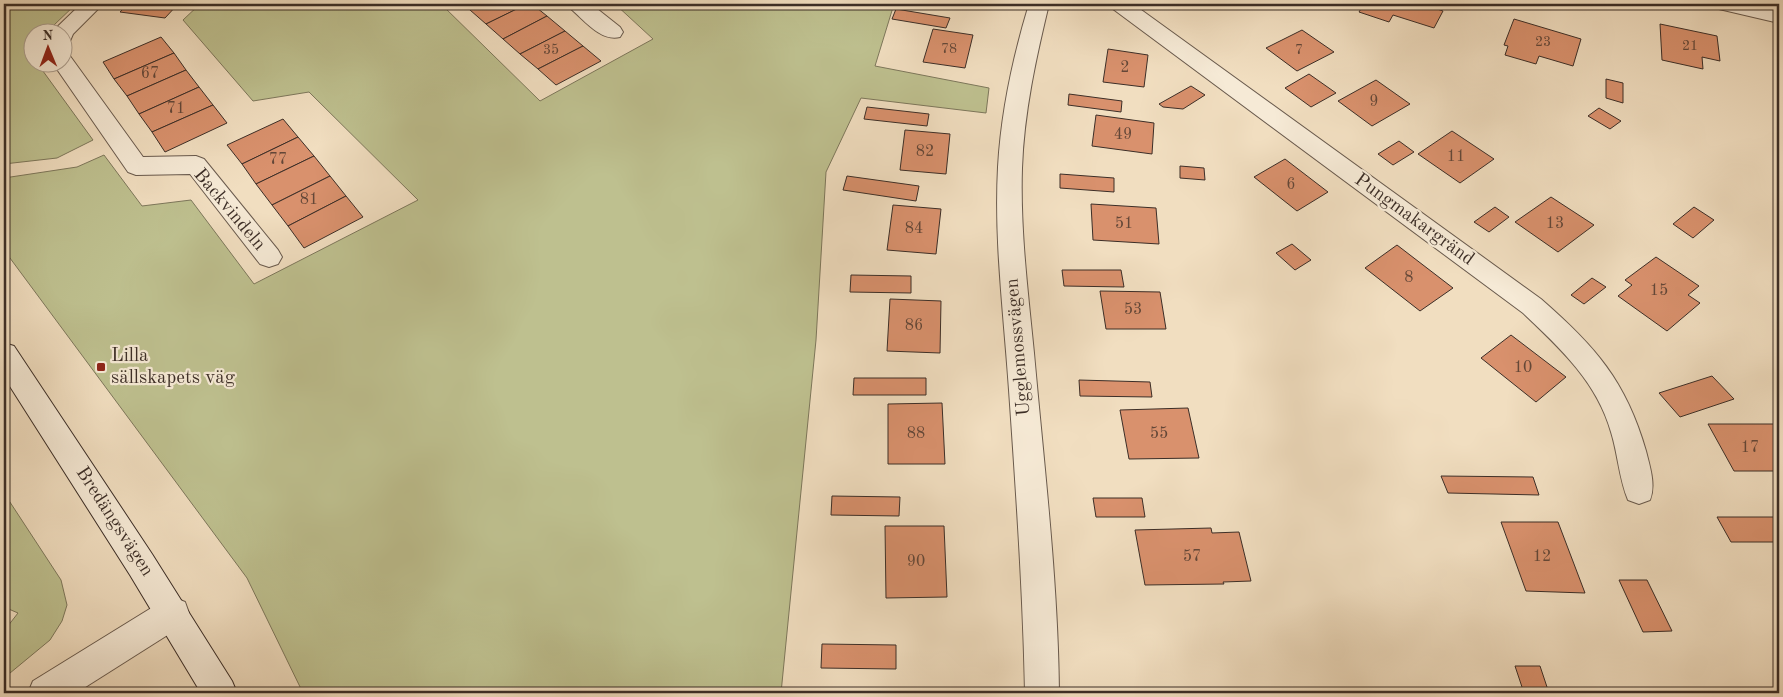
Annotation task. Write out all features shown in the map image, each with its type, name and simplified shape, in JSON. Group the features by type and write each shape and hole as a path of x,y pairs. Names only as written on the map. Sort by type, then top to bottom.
{"street":[{"path":"72,23 92,4"},
{"path":"578,4 612,32"},
{"name":"Ugglemossvägen","path":"1039,4 1018,92 1012,142 1010,192 1012,260 1041,606 1042,693"},
{"name":"Pungmakargränd","path":"1120,4 1524,300 1560,331 1593,366 1618,406 1635,462 1639,490"},
{"path":"1726,4 1779,16"},
{"name":"Backvindeln","path":"70,72 136,166 196,165 268,257"},
{"name":"Bredängsvägen","path":"4,354 173,613 220,693"},
{"path":"45,693 173,613"}],"green space":[{"path":"4,4 76,4 57,22 22,22 22,72 44,72 93,140 57,158 4,164"},
{"path":"200,4 441,4 540,101 653,39 615,4 894,4 875,66 989,88 986,113 861,98 826,172 816,340 781,693 303,693 247,578 4,250 4,178 77,167 104,155 142,206 191,200 254,284 418,200 309,92 253,101 183,20"},
{"path":"4,493 61,580 67,605 62,621 50,640 4,678 4,631 18,613 4,607"}],"building":[{"path":"128,4 178,4 165,18 120,12"},
{"path":"463,4 482,4 470,10"},
{"path":"482,4 527,4 486,24 470,10"},
{"path":"527,4 532,4 547,16 503,39 486,24"},
{"path":"947,4 985,4 984,9"},
{"path":"1364,4 1422,4 1443,11 1434,28 1393,15 1389,22 1359,12"},
{"path":"896,9 950,18 946,28 892,19"},
{"path":"547,16 565,31 520,54 503,39"},
{"path":"1514,19 1581,39 1573,66 1539,56 1536,64 1505,55 1508,46 1504,45"},
{"path":"1660,24 1717,36 1720,61 1702,57 1703,69 1662,60"},
{"path":"933,29 973,35 965,68 923,62"},
{"path":"1302,30 1334,52 1297,71 1266,48"},
{"path":"565,31 583,46 538,69 520,54"},
{"path":"161,37 174,53 114,79 103,62"},
{"path":"583,46 601,61 556,85 538,69"},
{"path":"1108,49 1148,55 1144,87 1103,82"},
{"path":"174,53 186,70 127,96 114,79"},
{"path":"186,70 199,87 139,114 127,96"},
{"path":"1309,74 1336,93 1311,107 1285,88"},
{"path":"1606,79 1623,83 1623,103 1606,98"},
{"path":"1376,80 1410,104 1372,126 1338,101"},
{"path":"1191,86 1205,95 1183,109 1163,107 1159,104"},
{"path":"199,87 213,105 152,132 139,114"},
{"path":"1069,94 1122,101 1121,112 1068,105"},
{"path":"213,105 227,123 165,152 152,132"},
{"path":"867,107 929,114 927,126 864,119"},
{"path":"1599,108 1621,121 1610,129 1588,116"},
{"path":"1096,115 1154,123 1152,154 1092,146"},
{"path":"283,119 298,137 242,164 227,145"},
{"path":"905,130 950,134 946,174 900,170"},
{"path":"1452,131 1494,159 1460,183 1418,154"},
{"path":"298,137 314,156 256,184 242,164"},
{"path":"1399,141 1414,152 1393,165 1378,154"},
{"path":"314,156 330,176 272,205 256,184"},
{"path":"1285,159 1328,192 1297,211 1254,177"},
{"path":"1180,166 1204,168 1205,180 1180,178"},
{"path":"1060,174 1114,178 1114,192 1060,188"},
{"path":"330,176 346,196 288,226 272,205"},
{"path":"847,176 919,186 916,201 843,190"},
{"path":"346,196 363,217 304,248 288,226"},
{"path":"1551,197 1594,225 1558,252 1515,222"},
{"path":"1091,204 1156,208 1159,244 1093,240"},
{"path":"893,205 941,209 936,254 887,250"},
{"path":"1495,207 1509,217 1489,232 1474,222"},
{"path":"1694,207 1714,220 1693,238 1673,224"},
{"path":"1292,244 1311,260 1295,270 1276,253"},
{"path":"1397,245 1453,288 1420,311 1365,268"},
{"path":"1656,257 1699,286 1688,295 1700,303 1667,331 1618,296 1632,285 1625,280"},
{"path":"1062,270 1121,270 1124,287 1064,286"},
{"path":"851,275 911,276 911,293 850,292"},
{"path":"1592,278 1606,287 1584,304 1571,295"},
{"path":"1100,291 1160,292 1166,329 1106,329"},
{"path":"890,299 941,301 940,353 887,351"},
{"path":"1511,335 1566,377 1536,402 1481,358"},
{"path":"1712,376 1734,399 1680,417 1659,393"},
{"path":"854,378 926,378 926,395 853,395"},
{"path":"1079,380 1150,382 1152,397 1080,396"},
{"path":"942,403 945,464 888,464 888,404"},
{"path":"1188,408 1199,458 1129,459 1120,410"},
{"path":"1708,424 1778,424 1779,471 1734,471"},
{"path":"1441,476 1533,477 1539,495 1448,493"},
{"path":"832,496 900,497 899,516 831,515"},
{"path":"1093,498 1142,498 1145,517 1096,517"},
{"path":"1717,517 1777,517 1779,521 1779,542 1731,542"},
{"path":"1501,522 1558,522 1585,593 1526,591"},
{"path":"885,526 944,526 947,597 886,598"},
{"path":"1211,528 1212,533 1239,532 1251,581 1223,582 1224,584 1145,585 1135,530"},
{"path":"1619,580 1647,580 1672,631 1643,632"},
{"path":"822,644 896,645 896,669 821,668"},
{"path":"1515,666 1540,666 1549,693 1524,693"}],"place":[{"name":"Lilla sällskapets väg","path":"101,367"}]}
